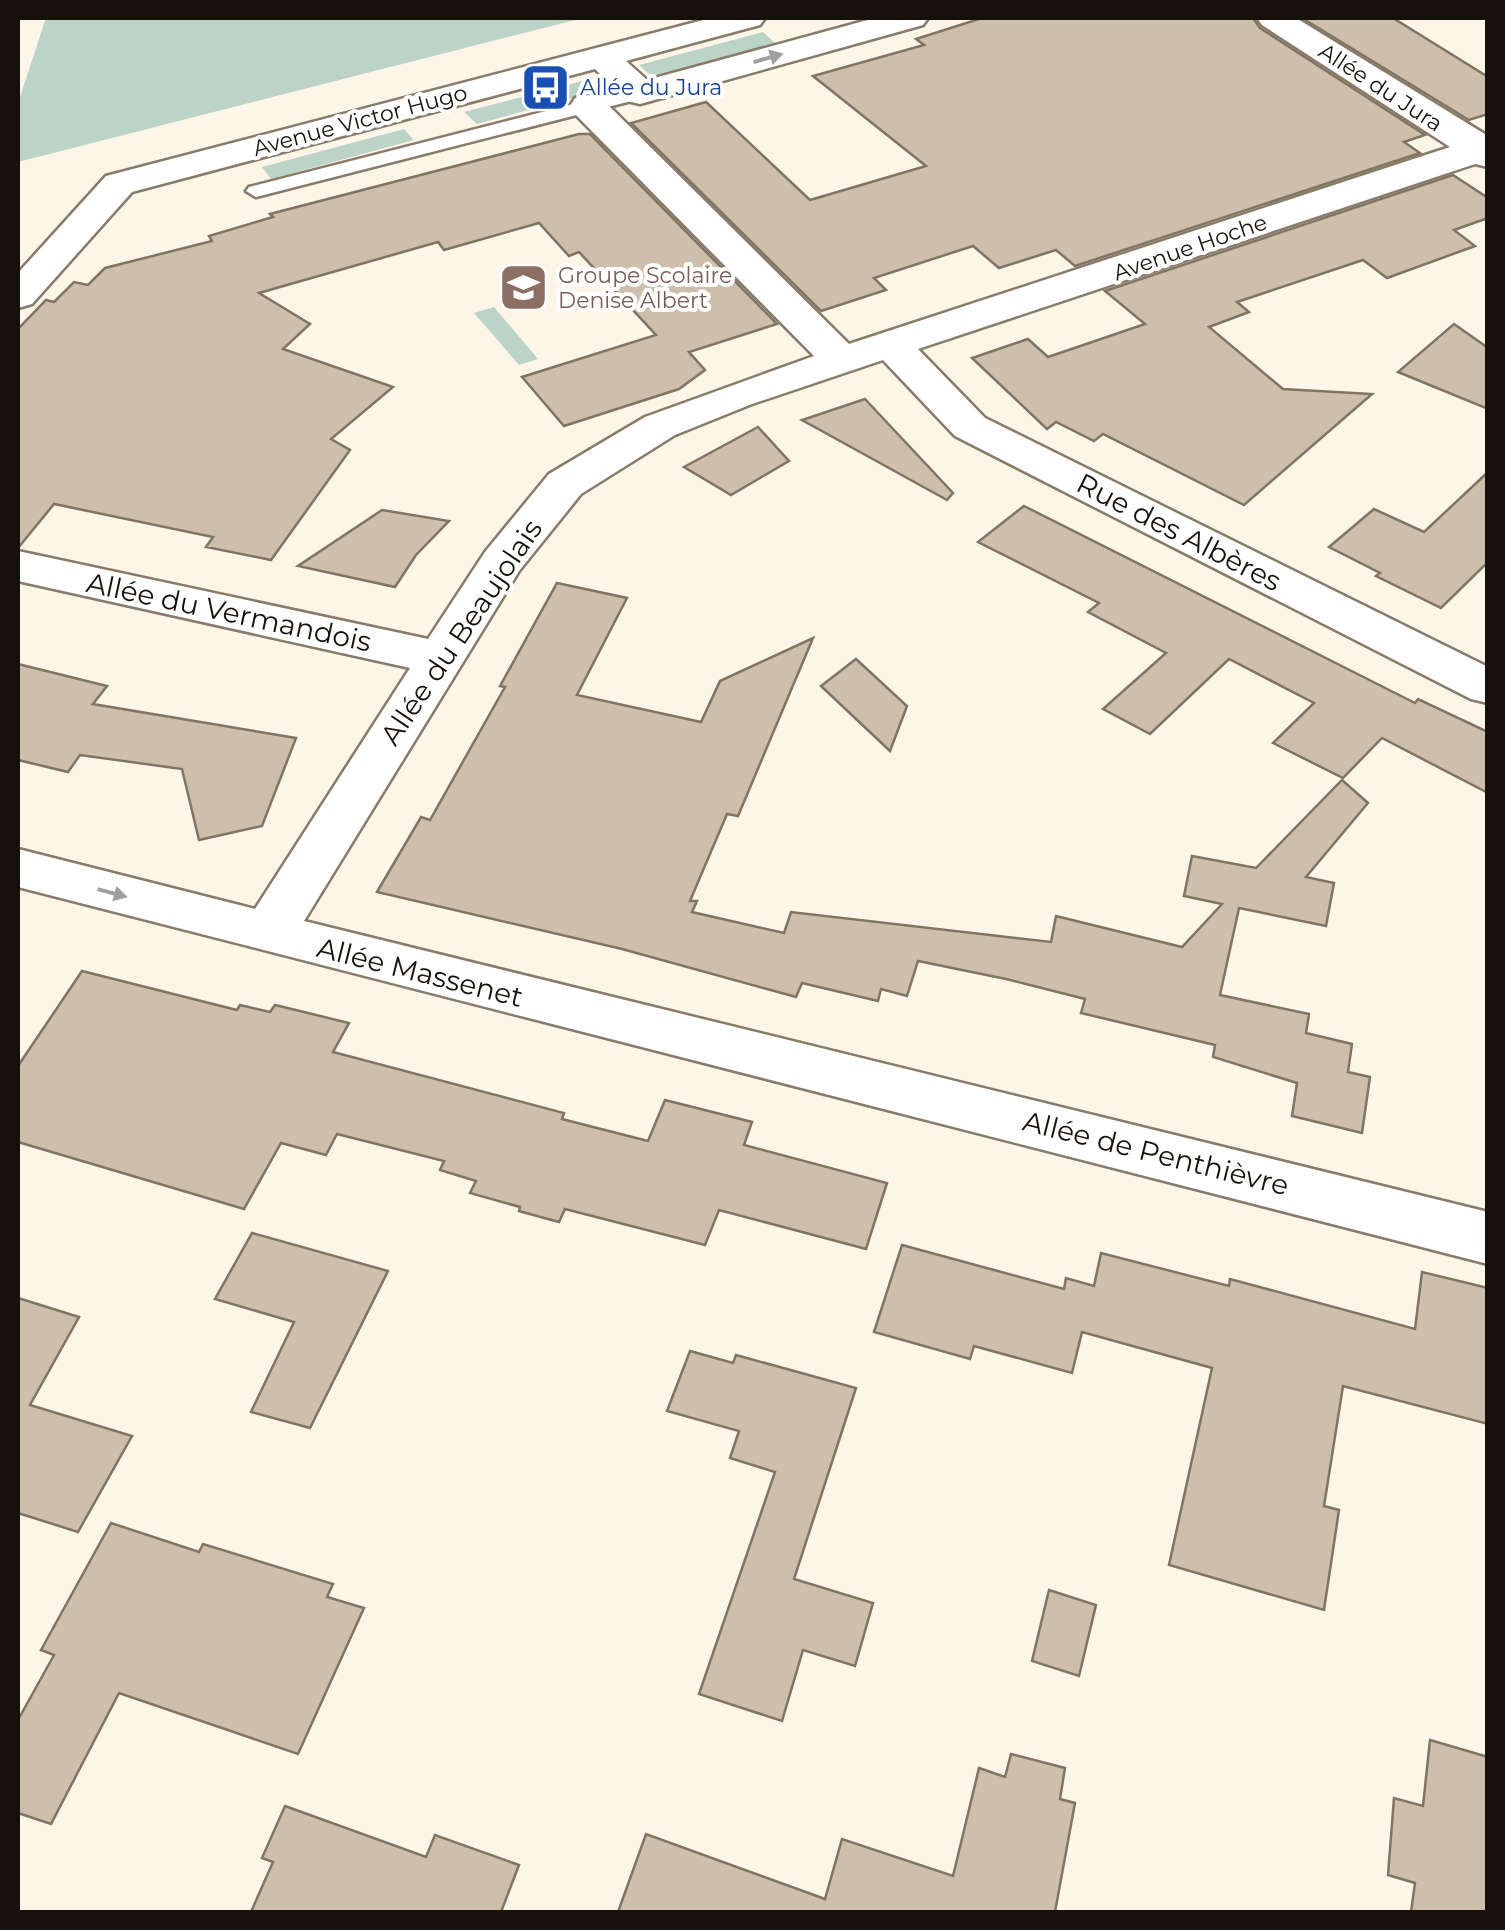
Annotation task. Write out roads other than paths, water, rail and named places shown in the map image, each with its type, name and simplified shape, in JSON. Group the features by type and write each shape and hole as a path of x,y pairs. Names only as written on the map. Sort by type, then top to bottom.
{"street":[{"name":"Avenue Victor Hugo","path":"18,296 36,255 120,184 748,18"},
{"name":"Avenue Victor Hugo","path":"640,93 911,18"},
{"name":"Allée du Jura","path":"1274,18 1485,151"},
{"path":"601,56 640,93"},
{"path":"588,106 842,361"},
{"name":"Avenue Hoche","path":"893,347 1485,151"},
{"name":"Allée du Beaujolais","path":"268,934 501,562 565,484 660,426 842,361 893,347"},
{"name":"Rue des Albères","path":"893,347 970,426 1488,686"},
{"name":"Allée du Vermandois","path":"18,566 440,658"},
{"name":"Allée Massenet","path":"18,868 822,1072"},
{"name":"Allée de Penthièvre","path":"822,1072 1053,1126 1488,1238"}],"lane":[{"name":"Avenue Victor Hugo","path":"256,191 640,93"}],"place":[{"name":"Allée du Jura","path":"545,87"},
{"name":"Groupe Scolaire Denise Albert","path":"523,288"}]}
